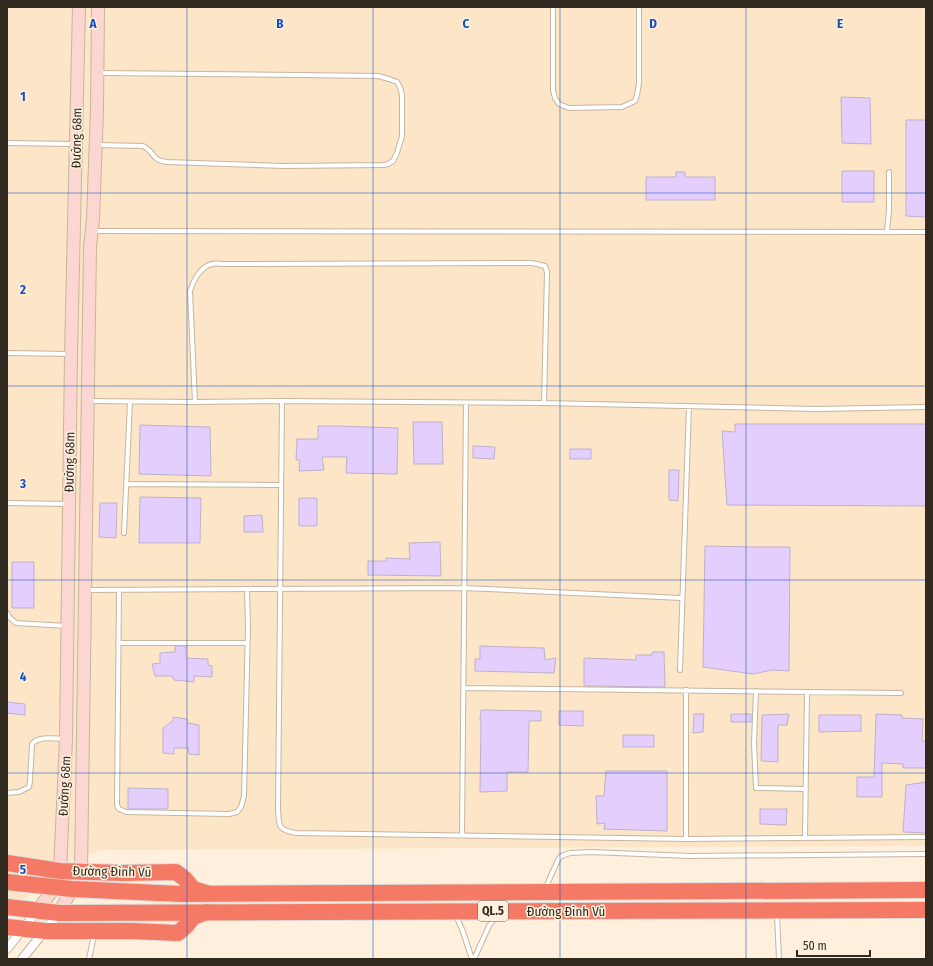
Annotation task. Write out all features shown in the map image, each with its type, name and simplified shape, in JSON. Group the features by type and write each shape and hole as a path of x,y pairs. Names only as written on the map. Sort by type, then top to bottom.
{"highway":[{"name":"Đường Đình Vũ","path":"7,863 60,871 122,873 176,872 185,879 193,889 210,894"},
{"name":"Đường Đình Vũ","path":"7,882 72,889 181,894 544,902 776,910 926,910"},
{"name":"Đường Đình Vũ","path":"7,907 59,913 453,910 500,911 544,902 926,890"},
{"name":"Đường Đình Vũ","path":"7,927 45,931 132,931 178,933 193,917 207,912"}],"street":[{"name":"Đường 68m","path":"37,911 55,887 60,871 66,739 71,354 79,7"},
{"path":"22,959 59,913 81,872 90,247 96,145 98,7"},
{"path":"7,949 37,911"}],"lane":[{"path":"553,7 553,90 555,98 559,104 569,108 622,107 635,101 638,95 639,83 639,7"},
{"path":"96,145 143,146 149,150 155,159 167,162 284,166 383,165 393,161 402,136 402,95 400,87 397,82 378,76 97,73"},
{"path":"7,143 76,144"},
{"path":"887,232 889,210 889,172"},
{"path":"91,231 926,232"},
{"path":"195,402 190,291 193,282 202,270 211,264 532,263 545,266 548,272 544,403"},
{"path":"7,353 71,354"},
{"path":"87,402 282,401 544,403 816,409 926,407"},
{"path":"282,401 278,822 281,828 286,832 296,834 686,838 926,837"},
{"path":"124,533 130,402"},
{"path":"462,835 466,403"},
{"path":"680,670 689,406"},
{"path":"127,484 281,485"},
{"path":"7,503 69,504"},
{"path":"85,590 464,588 682,598"},
{"path":"119,590 117,805 119,809 126,812 229,814 237,812 241,807 244,796 247,589"},
{"path":"7,613 16,623 67,626"},
{"path":"118,643 247,643"},
{"path":"463,688 901,693"},
{"path":"686,690 686,838"},
{"path":"756,691 754,743 756,788 805,789"},
{"path":"805,838 807,692"},
{"path":"7,793 19,792 29,787 32,744 34,742 43,739 66,739"},
{"path":"544,902 558,860 560,857 570,854 591,852 690,856 926,854"},
{"path":"453,910 473,959"},
{"path":"776,910 779,959"},
{"path":"473,959 489,926 500,911"},
{"path":"89,959 95,931"}],"shaded area":[{"path":"7,7 926,7 926,846 100,850 50,869 7,920"}],"building":[{"path":"841,97 870,98 871,144 842,143"},
{"path":"906,120 926,120 926,217 906,216"},
{"path":"842,171 874,171 874,202 842,202"},
{"path":"676,172 685,172 685,177 715,177 715,200 646,200 646,177 676,177"},
{"path":"413,422 442,422 443,464 414,464"},
{"path":"735,424 926,424 926,506 727,505 722,431 735,432"},
{"path":"140,425 210,427 211,476 139,474"},
{"path":"318,426 398,428 397,474 346,473 347,457 322,457 324,470 299,471 300,460 296,460 297,439 318,439"},
{"path":"473,446 495,447 494,459 473,458"},
{"path":"570,449 591,449 591,459 570,459"},
{"path":"669,470 679,470 678,501 669,500"},
{"path":"140,497 201,498 200,543 139,543"},
{"path":"299,498 317,498 317,526 299,526"},
{"path":"100,503 117,503 116,538 99,537"},
{"path":"262,515 263,532 244,532 244,516"},
{"path":"440,542 441,576 368,575 368,561 386,561 386,558 410,559 409,543"},
{"path":"705,546 790,547 789,671 772,670 753,674 703,667"},
{"path":"12,562 34,562 34,608 12,608"},
{"path":"175,646 186,646 186,658 208,659 208,665 212,666 212,677 194,676 194,682 174,680 172,676 155,676 152,664 160,663 160,653 175,652"},
{"path":"480,646 544,648 545,660 556,658 554,673 475,671 475,659 480,659"},
{"path":"652,652 664,652 665,687 584,686 584,658 636,660 636,655 652,655"},
{"path":"7,702 25,704 25,715 7,713"},
{"path":"481,710 541,711 541,721 529,721 528,772 507,772 507,791 480,792"},
{"path":"559,711 583,711 583,726 559,725"},
{"path":"694,714 704,714 703,732 693,733"},
{"path":"731,714 751,714 751,722 731,722"},
{"path":"789,714 787,725 778,725 778,762 761,761 762,715"},
{"path":"876,714 902,715 902,718 923,719 922,741 926,741 926,768 903,768 903,764 882,763 882,797 857,797 857,777 874,777"},
{"path":"819,715 861,715 861,731 819,732"},
{"path":"173,717 187,719 188,723 199,725 199,755 189,754 188,748 174,748 174,754 163,753 163,728 173,721"},
{"path":"623,735 654,735 654,747 623,747"},
{"path":"606,771 667,771 667,831 604,829 605,823 597,824 596,796 604,796"},
{"path":"926,782 926,833 903,832 906,785"},
{"path":"128,788 168,789 168,809 128,809"},
{"path":"760,809 787,809 786,825 760,824"}]}
